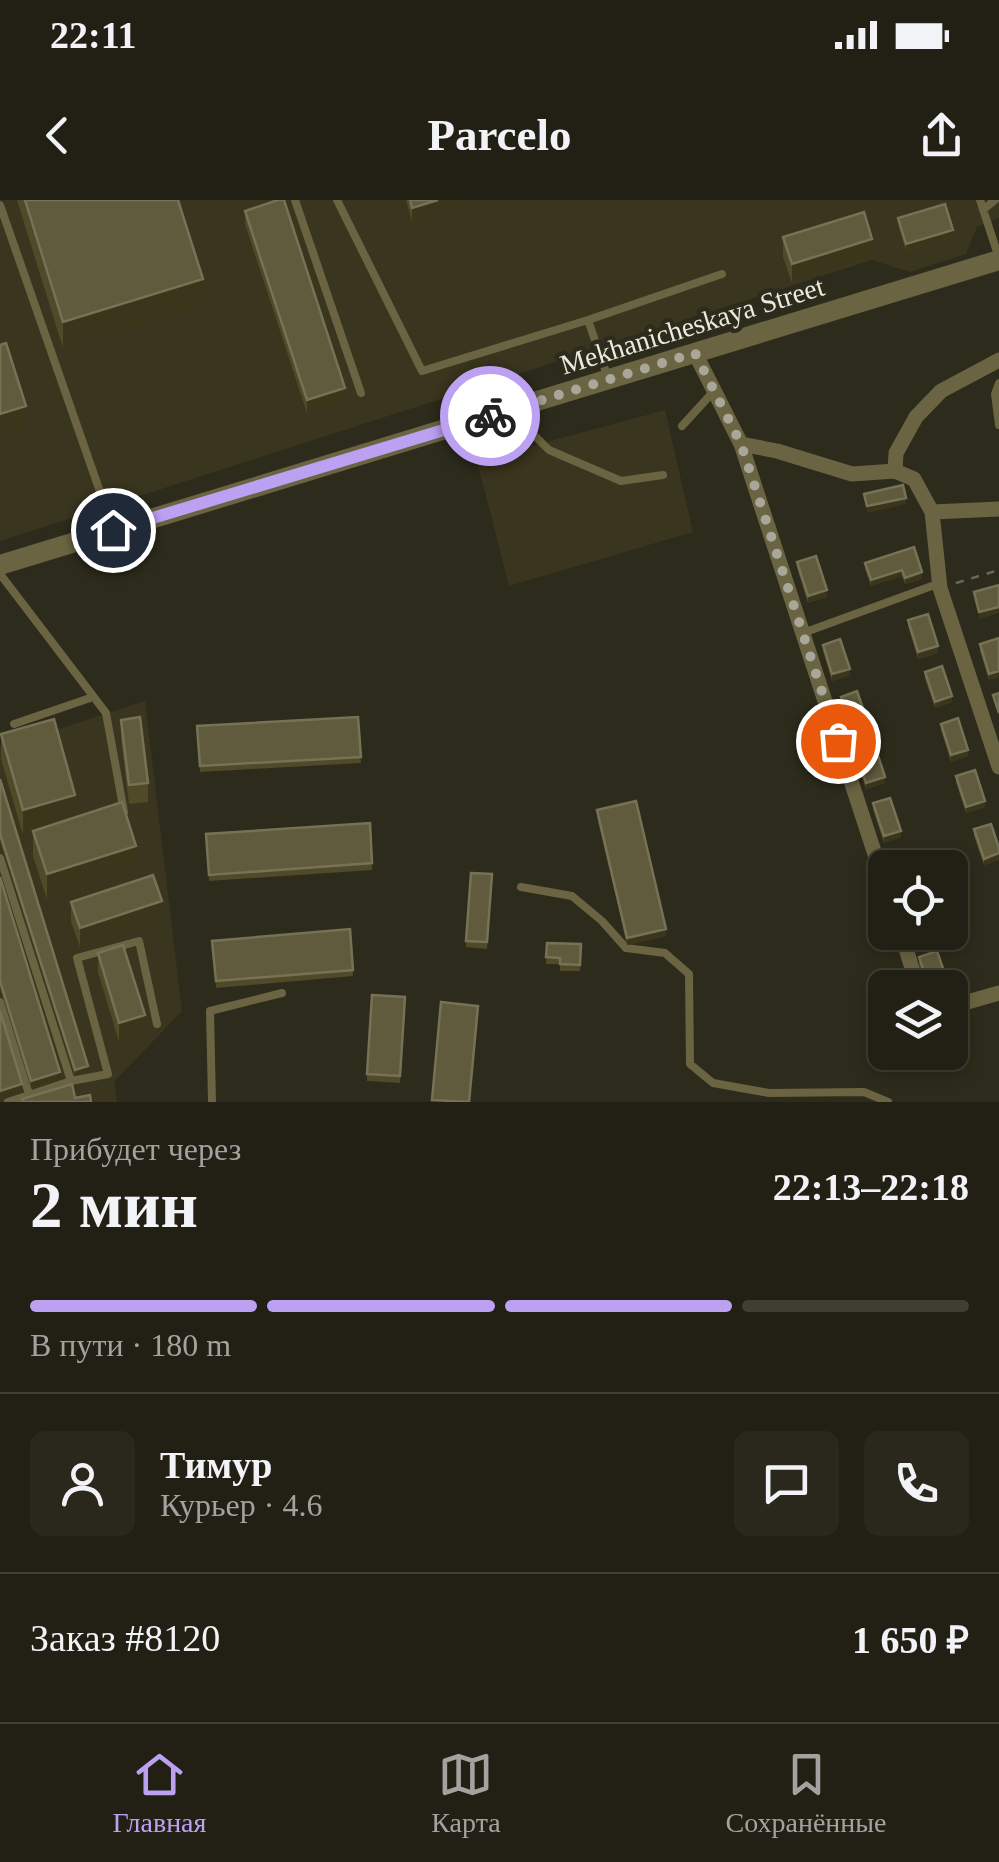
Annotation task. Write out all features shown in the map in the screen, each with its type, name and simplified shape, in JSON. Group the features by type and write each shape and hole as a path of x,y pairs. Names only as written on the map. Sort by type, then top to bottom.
{"street":[{"name":"Mekhanicheskaya Street","path":"0,565 999,259"},
{"path":"695,353 741,444 874,850"},
{"path":"895,471 896,453 916,416 941,391 999,360"},
{"path":"741,444 852,474 895,471 914,479 932,512 940,586 999,766"},
{"path":"932,512 999,509"},
{"path":"968,1001 999,992"}],"lane":[{"path":"294,200 361,394"},
{"path":"337,200 422,370 722,274"},
{"path":"980,200 999,259"},
{"path":"983,210 995,200"},
{"path":"0,204 113,530"},
{"path":"588,320 608,380"},
{"path":"999,383 995,394 999,425"},
{"path":"682,426 714,391"},
{"path":"508,410 549,450 621,481 663,475"},
{"path":"0,574 106,712 124,812 106,818"},
{"path":"803,633 940,586"},
{"path":"14,724 94,697"},
{"path":"0,858 72,1081"},
{"path":"521,887 572,896 602,920 626,948 665,953 689,974 690,1064 713,1083 769,1093 864,1092 888,1102"},
{"path":"8,1102 108,1074 78,958 138,941 158,1024"},
{"path":"212,1102 210,1012 282,993"},
{"path":"0,1002 29,1094"}],"path":[{"path":"940,586 999,570"}],"shaded area":[{"path":"0,200 999,200 999,218 977,227 966,254 910,272 872,260 0,541"},
{"path":"665,410 693,532 509,586 477,461"},
{"path":"145,701 182,1011 114,1082 117,1102 0,1102 0,748"}],"building":[{"path":"25,200 178,200 203,279 63,322"},
{"path":"284,200 345,388 307,400 245,211"},
{"path":"410,200 438,200 412,208"},
{"path":"945,204 953,230 906,244 898,218"},
{"path":"864,212 872,239 792,264 783,237"},
{"path":"6,343 26,406 0,414 0,345"},
{"path":"903,485 906,498 867,506 864,494"},
{"path":"914,547 922,572 905,578 902,570 871,580 865,563"},
{"path":"816,556 827,590 808,596 797,562"},
{"path":"999,585 999,607 979,612 974,592"},
{"path":"928,614 938,646 918,652 908,620"},
{"path":"999,638 999,671 989,674 980,644"},
{"path":"840,639 850,669 832,674 823,645"},
{"path":"942,666 952,696 935,702 925,672"},
{"path":"857,691 868,723 852,729 841,697"},
{"path":"140,717 148,783 129,785 121,720"},
{"path":"358,717 361,757 200,766 197,726"},
{"path":"958,718 968,750 951,755 941,724"},
{"path":"54,719 75,795 23,810 1,734"},
{"path":"874,743 885,777 866,783 855,749"},
{"path":"975,770 985,801 966,807 956,776"},
{"path":"0,779 88,1066 75,1070 0,834"},
{"path":"890,798 901,831 884,836 873,803"},
{"path":"636,801 666,929 627,938 597,810"},
{"path":"122,802 136,846 47,874 33,831"},
{"path":"370,823 372,863 209,875 206,834"},
{"path":"991,824 999,853 984,859 974,829"},
{"path":"471,873 492,874 487,942 466,941"},
{"path":"153,875 162,901 80,928 71,902"},
{"path":"0,877 60,1072 31,1081 0,981"},
{"path":"350,929 353,970 216,981 212,941"},
{"path":"547,943 581,944 580,965 560,964 560,958 546,957"},
{"path":"123,945 145,1015 119,1023 98,953"},
{"path":"937,951 944,970 923,970 919,957"},
{"path":"372,995 405,997 400,1076 367,1074"},
{"path":"441,1002 478,1006 469,1102 432,1100"},
{"path":"0,1011 22,1084 0,1091"},
{"path":"72,1084 75,1098 90,1095 91,1102 22,1099"}],"way so far":[{"path":"490,416 695,353 741,444 838,741"}],"route":[{"path":"113,530 490,416"}]}
